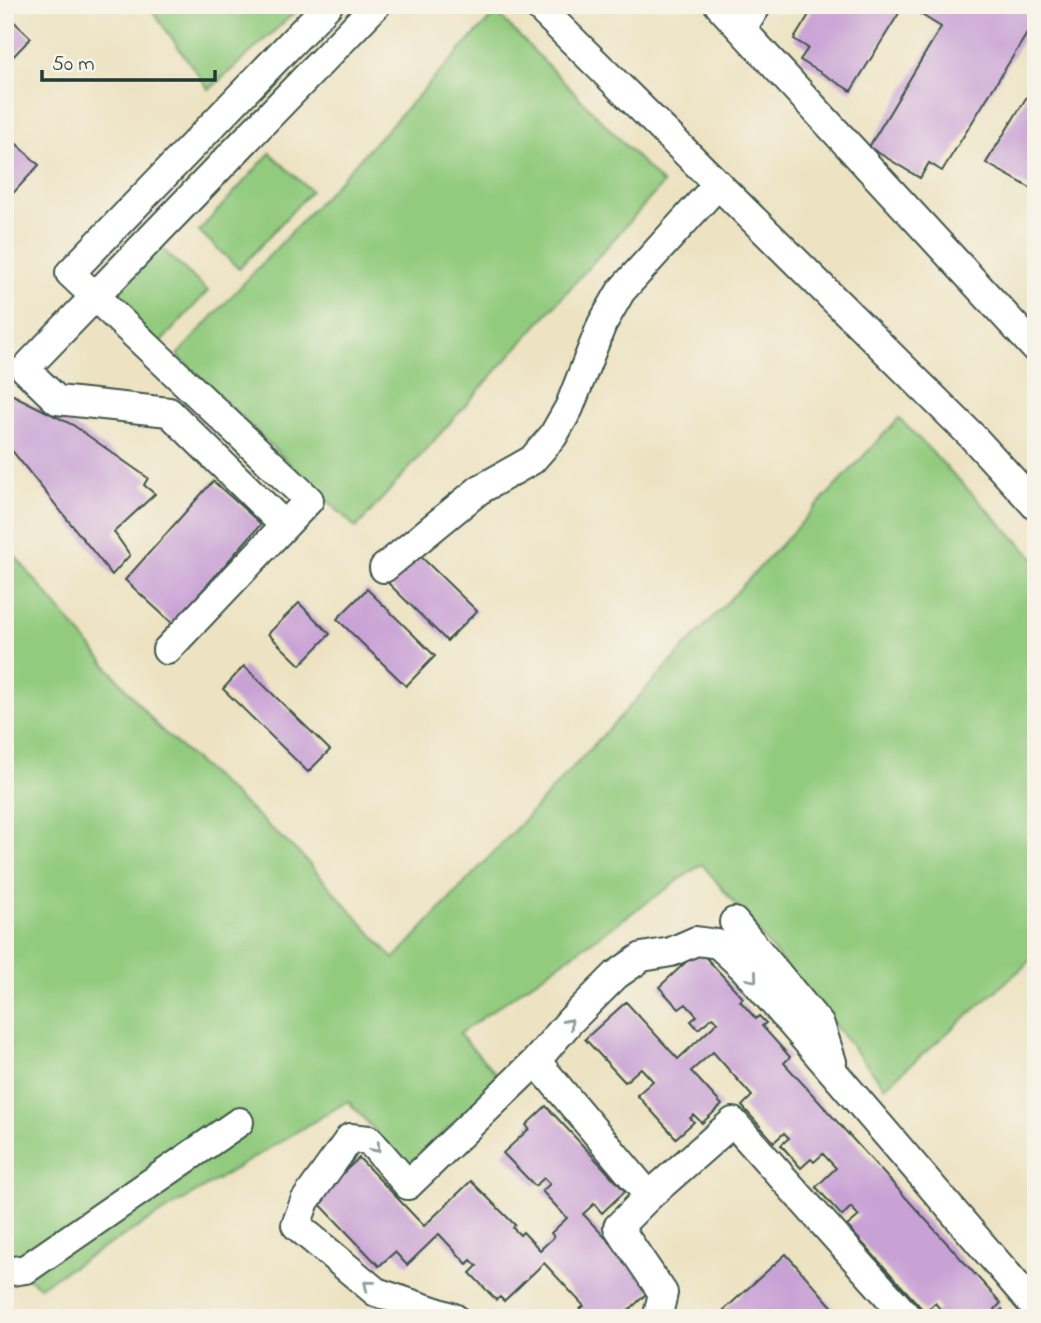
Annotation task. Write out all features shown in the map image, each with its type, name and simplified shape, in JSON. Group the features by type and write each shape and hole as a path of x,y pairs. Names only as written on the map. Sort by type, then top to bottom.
{"street":[{"path":"167,650 309,500 70,273 328,5"},
{"path":"284,526 169,412 57,400 25,369 376,5"},
{"path":"537,5 972,436 1036,506"},
{"path":"719,5 1034,344"},
{"path":"742,29 757,5"},
{"path":"384,568 479,490 532,460 553,436 569,408 602,324 621,291 718,184"},
{"path":"734,922 820,1025 838,1077"},
{"path":"454,1318 376,1292 296,1225 305,1201 350,1138 369,1140 408,1185 536,1061 570,1021 616,975 642,957 671,953 696,941 718,944 744,968 1036,1308"},
{"path":"536,1061 649,1196"},
{"path":"5,1272 26,1269 239,1122"},
{"path":"658,1317 663,1293 618,1227 733,1122 902,1315"}],"green space":[{"path":"148,5 303,5 209,90"},
{"path":"496,12 663,184 356,528 177,355"},
{"path":"270,153 311,191 239,269 199,231"},
{"path":"159,246 208,291 159,344 111,299"},
{"path":"899,418 1036,560 1036,956 885,1087 702,864 459,1034 502,1080 407,1166 348,1101 40,1286 5,1265 5,544 158,727 302,856 394,959"}],"building":[{"path":"815,5 904,5 851,91 800,60 808,48 794,39"},
{"path":"906,5 1036,5 1036,19 942,171 929,163 920,178 869,147 941,27"},
{"path":"5,13 31,38 5,65"},
{"path":"1036,82 1036,191 986,163"},
{"path":"5,133 39,165 5,202"},
{"path":"5,391 73,425 148,478 144,485 155,494 114,532 130,555 112,575 5,442"},
{"path":"213,481 261,524 173,624 125,580"},
{"path":"408,544 477,611 447,641 379,574"},
{"path":"367,589 435,656 406,686 337,619"},
{"path":"299,603 330,634 300,665 268,634"},
{"path":"244,666 330,750 308,772 223,689"},
{"path":"699,950 743,998 740,1001 756,1019 759,1016 766,1023 762,1026 790,1057 784,1063 1001,1303 995,1309 998,1313 1002,1309 1009,1318 931,1318 940,1309 935,1303 925,1312 847,1226 859,1216 851,1207 842,1216 816,1187 836,1168 823,1154 814,1162 811,1159 801,1168 781,1145 789,1138 784,1133 774,1142 742,1106 752,1096 713,1052 691,1071 722,1105 702,1123 694,1115 690,1118 694,1122 676,1138 637,1095 653,1081 641,1068 625,1082 585,1039 626,1002 678,1059 718,1022 713,1017 698,1029 691,1021 697,1016 686,1004 679,1009 659,987"},
{"path":"546,1106 625,1191 602,1213 594,1204 583,1214 640,1274 650,1290 621,1318 588,1318 580,1309 584,1306 544,1263 504,1301 500,1297 496,1300 470,1273 477,1266 471,1260 467,1264 439,1234 407,1265 395,1252 379,1266 315,1199 359,1158 424,1226 471,1181 515,1225 513,1228 520,1235 523,1232 540,1250 554,1237 551,1233 567,1218 542,1191 550,1184 544,1178 535,1186 503,1153 529,1129 526,1125"},
{"path":"786,1254 836,1311 828,1318 715,1318"}]}
